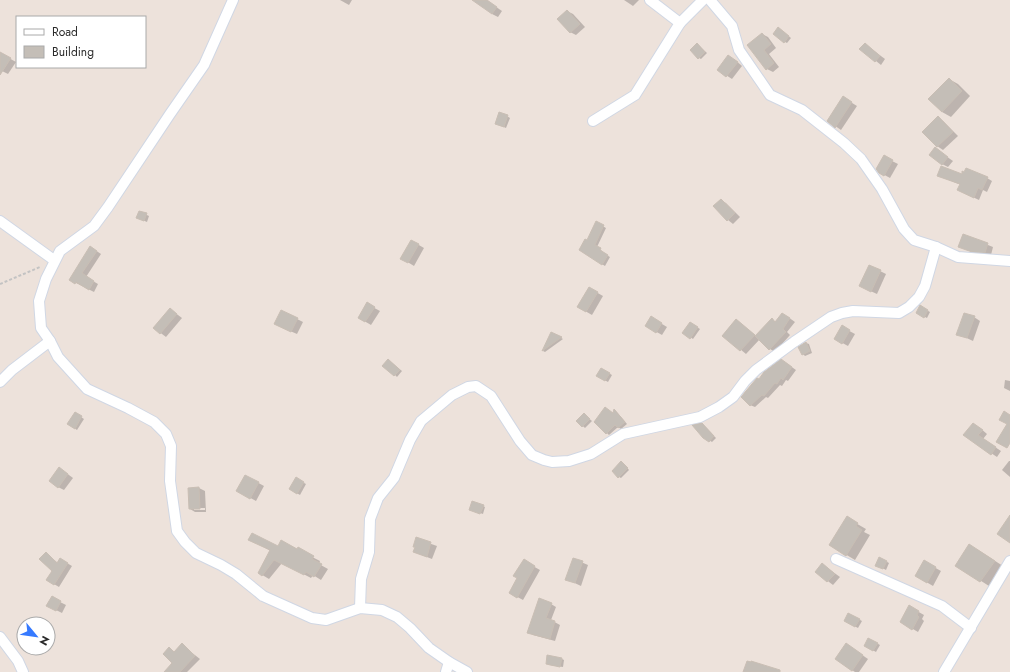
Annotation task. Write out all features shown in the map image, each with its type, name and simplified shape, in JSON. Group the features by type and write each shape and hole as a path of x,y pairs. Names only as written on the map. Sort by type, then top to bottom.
{"street":[{"path":"233,0 204,65 108,207 94,226 60,251 54,260 39,301 41,328 58,357 87,389 154,422 166,434 172,446 170,481 177,531 196,553 231,571 263,596 312,618 326,620 360,608 382,610 397,617 410,628 448,667 467,672"},
{"path":"650,0 680,23"},
{"path":"593,121 635,95 680,23 703,0"},
{"path":"710,0 732,26 739,50 770,94 802,110 861,159 882,189 904,229 914,240 936,247 958,257 1010,261"},
{"path":"0,221 54,260"},
{"path":"360,608 361,579 369,552 370,519 378,498 394,478 410,440 421,421 452,395 468,387 476,386 492,396 528,452 544,460 552,462 569,461 591,454 623,434 700,417 719,408 733,397 745,381 756,370 831,317 842,312 899,313 919,298 925,286 936,247"},
{"path":"0,382 12,370 50,341"},
{"path":"836,559 942,606 970,628"},
{"path":"944,672 1010,561"},
{"path":"0,637 18,661 23,672"}],"path":[{"path":"0,284 54,260"}],"building":[{"path":"472,0 487,0 497,7 492,14"},
{"path":"567,10 580,24 570,33 557,19"},
{"path":"778,27 789,36 784,43 773,34"},
{"path":"762,33 771,44 764,50 774,63 766,70 747,45"},
{"path":"697,43 705,52 698,59 690,50"},
{"path":"865,43 880,56 875,62 859,49"},
{"path":"0,52 11,58 0,75"},
{"path":"728,55 738,62 726,77 717,70"},
{"path":"949,78 962,91 942,112 928,99"},
{"path":"843,96 852,102 835,128 827,121"},
{"path":"499,112 508,115 504,127 495,124"},
{"path":"938,116 953,132 937,147 922,132"},
{"path":"935,147 948,157 942,165 929,155"},
{"path":"884,155 893,160 884,176 876,169"},
{"path":"941,166 962,174 962,171 964,172 966,168 988,177 982,190 978,188 974,198 957,190 960,184 937,176"},
{"path":"721,199 735,213 727,221 713,206"},
{"path":"139,211 147,213 144,221 136,218"},
{"path":"596,221 604,225 595,245 601,248 600,250 608,255 602,265 579,250 585,239 587,240"},
{"path":"963,234 988,243 985,253 972,252 958,247"},
{"path":"411,240 419,244 408,263 400,259"},
{"path":"90,246 97,251 82,273 94,281 89,290 76,282 75,284 69,280"},
{"path":"869,265 881,270 871,292 859,286"},
{"path":"589,287 598,292 586,312 577,307"},
{"path":"367,302 375,307 365,322 358,318"},
{"path":"920,305 928,310 924,318 916,313"},
{"path":"170,308 177,314 160,334 153,328"},
{"path":"281,310 298,318 291,332 274,324"},
{"path":"782,313 790,318 783,329 786,332 769,350 755,336 772,318 775,322"},
{"path":"964,313 975,316 967,338 956,335"},
{"path":"651,316 662,323 656,333 645,326"},
{"path":"736,319 755,335 740,351 722,336"},
{"path":"690,322 698,327 690,339 682,333"},
{"path":"842,325 850,330 842,344 834,339"},
{"path":"551,332 562,337 542,351"},
{"path":"806,342 810,351 802,355 798,347"},
{"path":"388,359 400,370 394,376 382,366"},
{"path":"781,359 792,367 783,380 781,378 777,384 775,383 764,396 762,395 750,406 741,397 757,378 759,379 764,372"},
{"path":"601,368 610,373 605,381 596,376"},
{"path":"605,407 613,413 614,409 625,422 618,428 615,425 606,434 594,422"},
{"path":"1004,411 1010,415 1010,443 1007,448 996,442 1007,424 999,420"},
{"path":"75,412 82,416 75,429 67,424"},
{"path":"584,413 590,419 582,427 576,421"},
{"path":"702,423 714,436 709,442 703,438 692,425"},
{"path":"973,423 983,430 978,435 996,447 991,455 963,435"},
{"path":"621,461 628,468 618,478 612,471"},
{"path":"59,467 68,474 58,488 49,481"},
{"path":"245,475 259,482 250,499 236,491"},
{"path":"296,477 304,482 297,494 289,489"},
{"path":"199,487 200,509 189,509 188,488"},
{"path":"472,501 484,505 480,514 469,510"},
{"path":"1010,515 1010,543 997,534"},
{"path":"847,516 858,523 856,526 862,530 846,556 829,545"},
{"path":"252,533 278,546 281,540 297,549 298,547 314,556 312,559 322,564 314,577 306,572 304,575 274,560 262,576 258,573 270,550 248,540"},
{"path":"416,537 431,542 427,557 413,552"},
{"path":"969,544 995,561 980,582 955,566"},
{"path":"46,552 57,563 60,558 68,563 54,585 46,580 52,571 39,559"},
{"path":"879,557 887,561 883,569 875,566"},
{"path":"573,558 583,561 575,583 565,580"},
{"path":"524,559 535,566 517,598 509,593 517,578 513,576"},
{"path":"924,560 936,567 927,583 915,576"},
{"path":"822,563 835,574 827,582 815,572"},
{"path":"52,596 61,601 56,611 46,606"},
{"path":"539,598 552,603 546,618 555,621 550,639 527,633"},
{"path":"909,605 919,611 917,615 919,617 912,630 900,622"},
{"path":"848,613 860,619 855,627 844,621"},
{"path":"868,638 878,643 873,651 864,646"},
{"path":"182,643 195,656 180,672 164,672 172,663 163,654 169,647 174,652"},
{"path":"846,643 863,655 852,671 835,659"},
{"path":"547,655 562,658 560,667 546,664"},
{"path":"747,661 780,670 780,672 743,672"}]}
